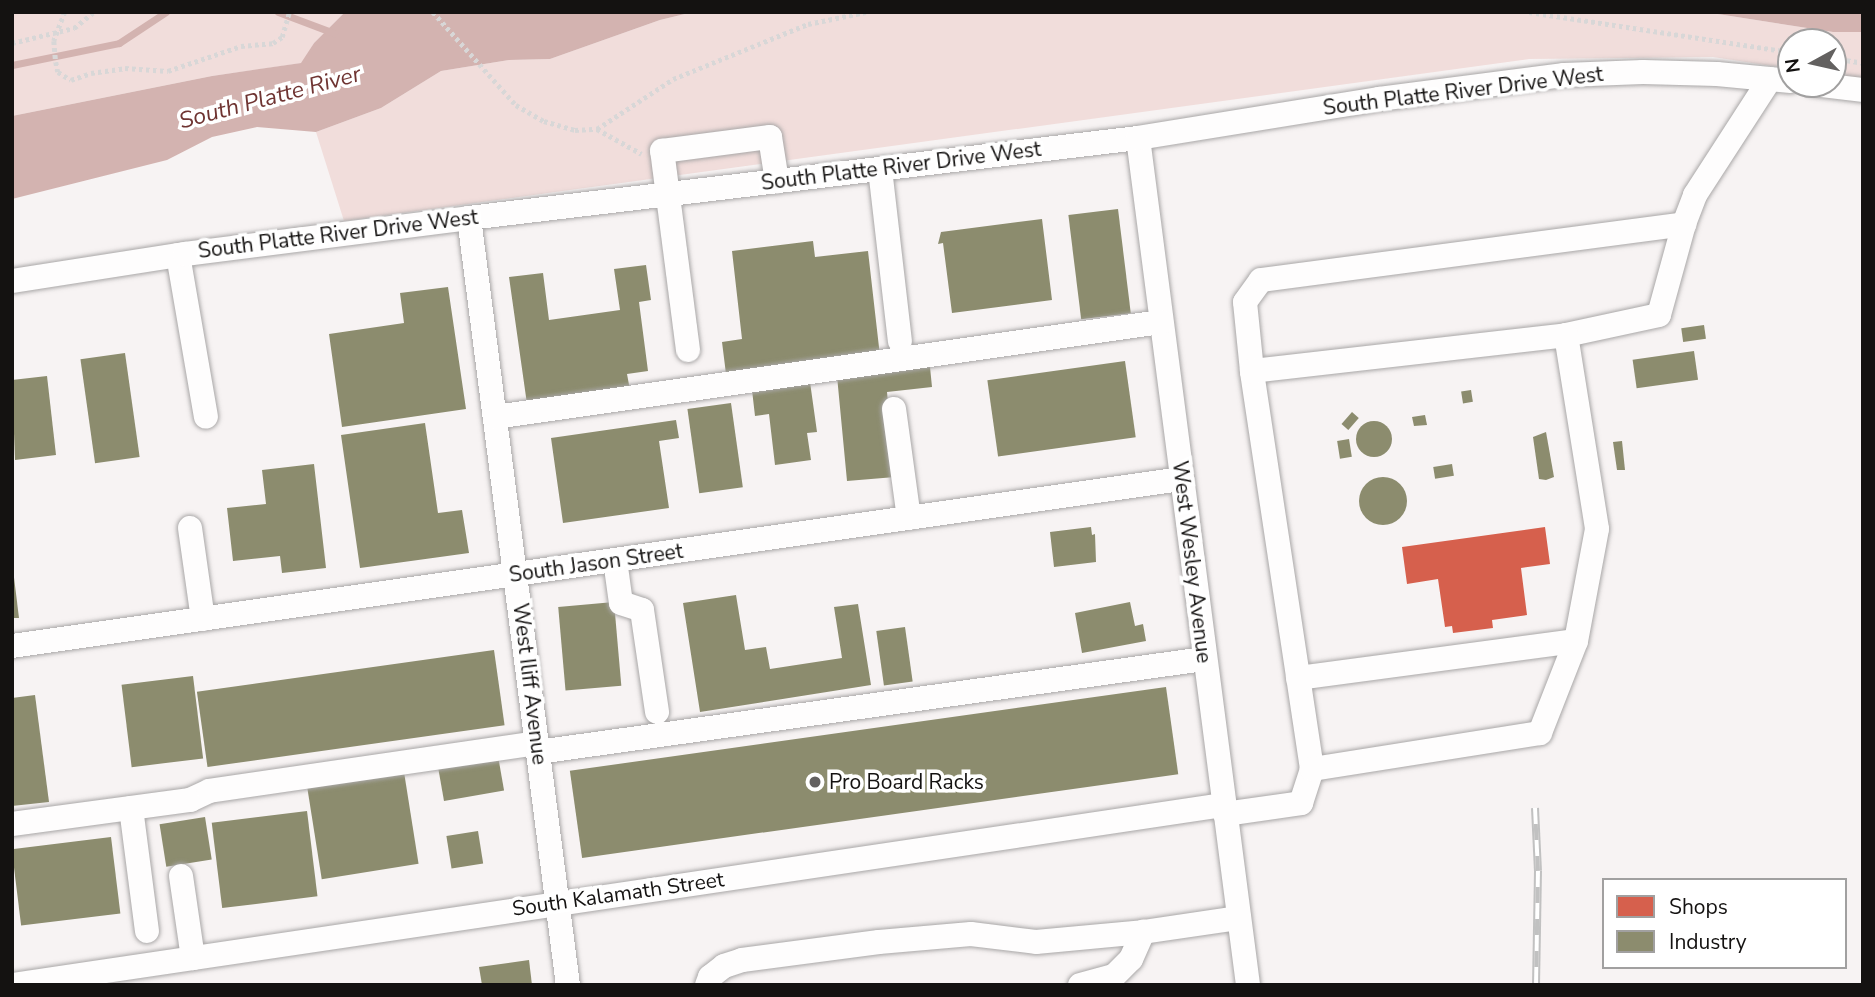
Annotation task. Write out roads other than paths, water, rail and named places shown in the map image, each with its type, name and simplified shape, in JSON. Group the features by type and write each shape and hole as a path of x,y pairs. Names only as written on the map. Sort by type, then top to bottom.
{"street":[{"name":"South Platte River Drive West","path":"12,281 469,218 1138,138 1379,99 1564,75 1643,72 1777,80"},
{"path":"1252,371 1566,335 1659,316 1684,224 1695,195 1777,84"},
{"path":"688,350 662,151 770,137 777,181"},
{"name":"West Wesley Avenue","path":"1138,138 1248,985"},
{"path":"880,169 900,341"},
{"name":"West Iliff Avenue","path":"469,218 568,985"},
{"path":"1566,335 1597,529 1576,641 1540,733 1312,769 1252,371 1245,302 1262,280 1684,224"},
{"path":"178,256 206,417"},
{"path":"495,416 1161,323"},
{"path":"894,410 909,518"},
{"name":"South Jason Street","path":"12,646 1181,479"},
{"path":"190,527 202,619"},
{"path":"615,560 621,603 642,610 657,712"},
{"path":"1298,678 1576,641"},
{"path":"12,824 190,800 209,791 1204,659"},
{"name":"South Kalamath Street","path":"12,985 557,903 1224,809 1301,803 1312,769"},
{"path":"131,808 147,931"},
{"path":"181,876 193,958"},
{"path":"707,985 710,976 724,966 742,960 879,942 971,934 1036,942 1072,940 1143,933 1239,918"},
{"path":"1080,985 1114,976 1131,959 1143,933"}],"water":[{"name":"South Platte River","path":"345,12 693,12 660,20 550,59 509,60 441,71 381,108 316,132 257,127 212,137 167,160 12,199 12,116 212,76 301,63 314,43"},
{"path":"1705,12 1863,12 1863,32 1847,32 1847,28 1807,28"}],"waterway":[{"path":"12,65 119,43 166,12"},
{"path":"278,12 334,33"}],"railway":[{"path":"1535,808 1538,871 1536,985"}],"place":[{"name":"Pro Board Racks","path":"815,782"}]}
